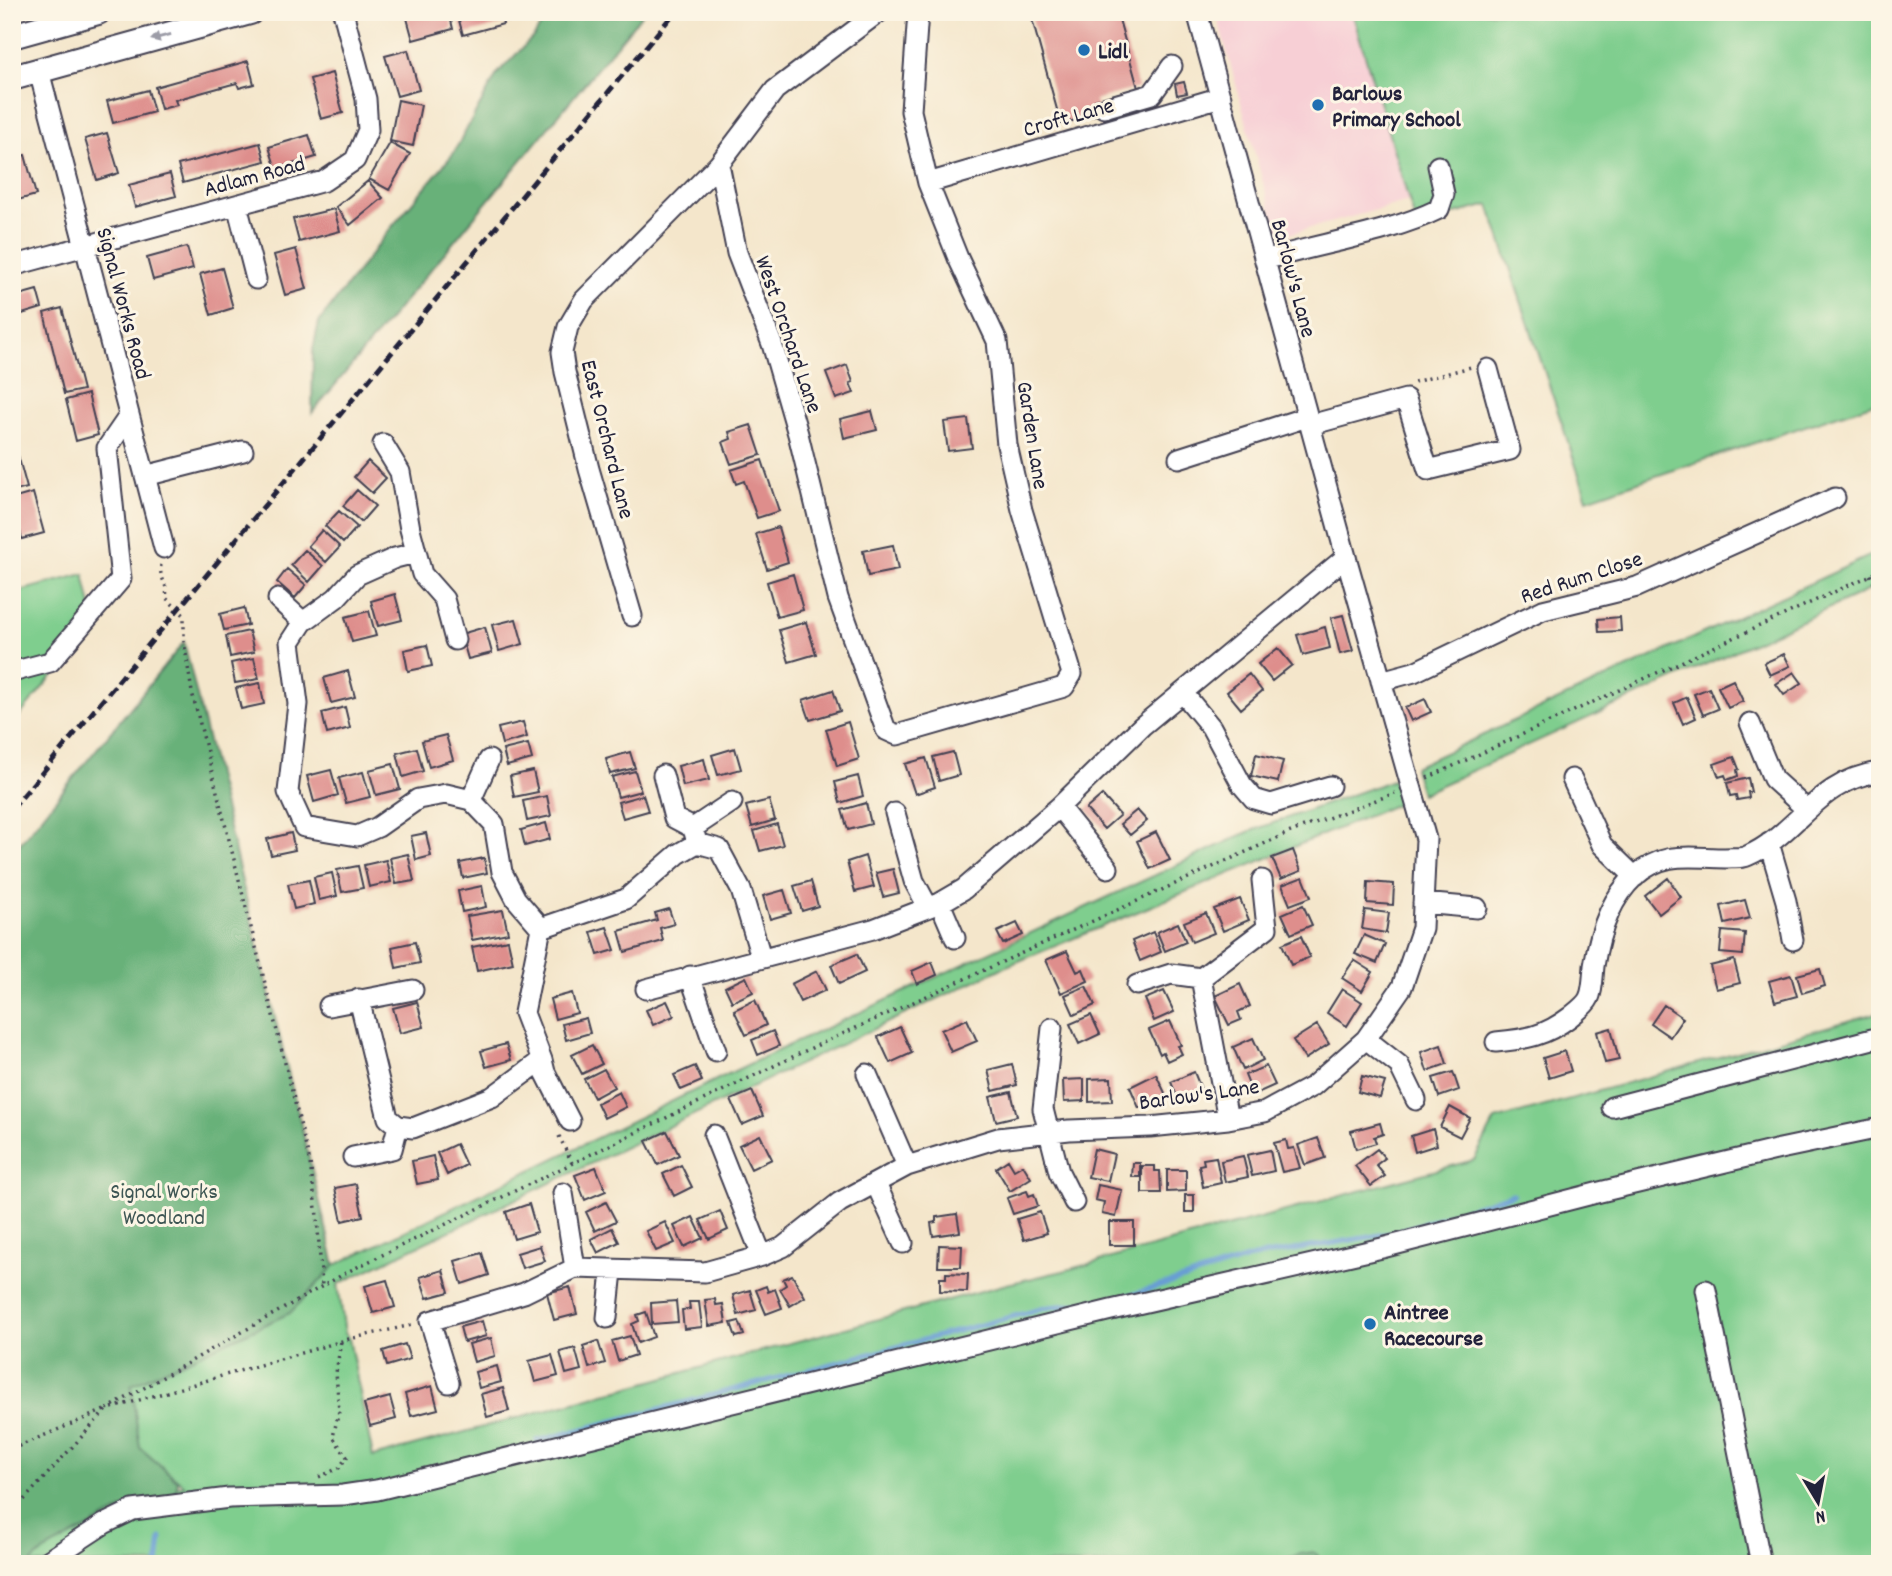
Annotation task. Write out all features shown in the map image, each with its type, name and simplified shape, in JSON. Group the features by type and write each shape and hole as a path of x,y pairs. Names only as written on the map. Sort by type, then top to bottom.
{"main road":[{"path":"12,36 97,12"},
{"path":"12,78 250,12"}],"street":[{"name":"Adlam Road","path":"12,266 324,181 355,160 368,130 367,109 343,12"},
{"path":"719,164 775,90 879,12"},
{"name":"Garden Lane","path":"886,730 897,735 1064,687 1072,674 1021,510 1007,445 997,341 958,258 929,183 911,111 918,12"},
{"name":"Barlow's Lane","path":"575,1268 705,1272 762,1256 783,1247 839,1202 907,1166 998,1138 1049,1132 1150,1127 1228,1119 1265,1112 1313,1086 1366,1039 1402,987 1422,928 1426,839 1196,12"},
{"path":"1104,108 1152,94 1172,66"},
{"name":"Signal Works Road","path":"39,71 164,548"},
{"name":"Croft Lane","path":"929,183 1221,97"},
{"name":"East Orchard Lane","path":"632,616 589,469 562,352 568,327 584,300 719,164"},
{"name":"West Orchard Lane","path":"719,164 737,253 772,344 838,598 886,730"},
{"path":"1265,260 1391,226 1439,209 1444,194 1438,166"},
{"path":"237,205 256,279"},
{"path":"1179,458 1309,421 1406,398 1429,470 1510,450 1488,369"},
{"path":"12,672 50,662 121,579 107,448 129,416"},
{"path":"383,444 400,472 415,553 422,574 444,599 455,640"},
{"path":"145,476 243,451"},
{"name":"Red Rum Close","path":"1381,681 1415,672 1543,610 1637,587 1835,498"},
{"path":"415,553 395,558 357,575 336,598 303,622 290,642 298,704 288,792 304,827 357,836 378,827 418,799 446,794 471,800 494,824 502,872 516,898 541,928"},
{"path":"646,989 873,929 934,905 964,889 1059,807 1142,726 1346,557"},
{"path":"278,599 303,622"},
{"path":"1183,693 1211,727 1242,785 1254,799 1271,804 1330,786"},
{"path":"1750,723 1773,779 1806,809"},
{"path":"471,800 489,760"},
{"path":"1496,1042 1543,1034 1577,1011 1589,998 1597,948 1613,901 1635,877 1658,860 1677,856 1744,857 1769,843 1828,791 1861,774 1880,772"},
{"path":"663,775 674,818 719,849 741,890 761,957"},
{"path":"1572,779 1602,845 1635,877"},
{"path":"541,928 626,899 678,855 695,835 732,802"},
{"path":"1059,807 1108,868"},
{"path":"895,813 914,881 934,905 954,938"},
{"path":"1769,843 1786,901 1793,940"},
{"path":"1137,985 1171,974 1201,978 1266,928 1262,880"},
{"path":"1423,904 1477,908"},
{"path":"541,928 524,1013 545,1072 570,1121"},
{"path":"690,976 716,1051"},
{"path":"1201,978 1228,1119"},
{"path":"329,1006 413,989"},
{"path":"359,999 388,1118 398,1126 413,1128 492,1097 542,1060"},
{"path":"1052,1028 1043,1109 1059,1172 1074,1202"},
{"path":"1612,1107 1880,1037"},
{"path":"1366,1039 1399,1065 1416,1100"},
{"path":"867,1074 907,1166"},
{"path":"353,1157 392,1149 398,1126"},
{"path":"43,1564 92,1531 133,1510 229,1498 343,1495 377,1490 1111,1310 1382,1248 1780,1149 1880,1128"},
{"path":"714,1135 762,1256"},
{"path":"876,1184 902,1243"},
{"path":"449,1382 430,1321 524,1293 575,1268 563,1193"},
{"path":"607,1318 612,1271"},
{"path":"1706,1290 1761,1564"}],"path":[{"path":"1406,398 1402,386 1488,362 1488,369"},
{"path":"164,548 159,572 168,589 166,598 184,615 184,642 192,692 310,1163 322,1286"},
{"path":"12,1513 107,1409 322,1286 807,1050 1288,832 1389,796 1880,571"},
{"path":"1870,575 1880,592"},
{"path":"12,1449 107,1409 341,1341 430,1321"},
{"path":"341,1341 336,1373 339,1411 333,1437 347,1457"}],"shaded area":[{"name":"Barlows Primary School","path":"1216,12 1369,12 1420,198 1278,237"}],"green space":[{"path":"548,12 644,12 312,413 313,349 319,322 391,228 453,154 497,74 535,35"},
{"path":"1352,12 1880,12 1880,401 1587,499 1489,205 1416,224"},
{"path":"1880,551 1880,585 1421,794 1414,767"},
{"path":"84,574 95,624 12,725 12,593"},
{"name":"Signal Works Woodland","path":"184,642 335,1265 290,1313 131,1385 140,1448 178,1481 175,1496 132,1504 44,1551 30,1564 12,1564 12,853"},
{"name":"Aintree Racecourse","path":"1393,780 1402,802 1002,968 338,1284 345,1333 349,1339 373,1457 1474,1160 1495,1120 1880,1012 1880,1564 12,1564 168,1486 185,1486 140,1448 131,1385 290,1313 335,1265 749,1064 1248,832"},
{"path":"1315,1552 1320,1564 1271,1564 1300,1554"}],"building":[{"path":"427,12 449,12 453,29 413,40 407,18"},
{"path":"500,12 503,24 463,35 457,13"},
{"path":"507,12 543,12 543,13 509,22"},
{"name":"Lidl","path":"1030,12 1117,12 1138,88 1095,100 1099,114 1061,124"},
{"path":"408,50 419,90 397,96 385,56"},
{"path":"248,61 254,84 239,88 237,83 229,85 175,100 177,105 161,109 155,87"},
{"path":"332,73 343,113 321,119 310,79"},
{"path":"1184,82 1187,93 1177,95 1175,84"},
{"path":"148,90 154,112 113,123 107,101"},
{"path":"398,100 421,105 413,146 390,141"},
{"path":"107,133 119,173 97,180 85,139"},
{"path":"309,135 316,157 276,169 269,147"},
{"path":"260,143 265,161 183,183 178,165"},
{"path":"390,143 410,154 389,190 369,179"},
{"path":"25,155 36,195 14,201 12,158"},
{"path":"170,174 176,196 135,207 129,185"},
{"path":"368,181 383,198 350,225 336,207"},
{"path":"334,209 340,231 299,242 293,219"},
{"path":"187,247 193,269 153,280 147,258"},
{"path":"296,249 307,289 285,295 274,255"},
{"path":"222,268 233,308 211,315 200,274"},
{"path":"37,290 42,308 12,317 12,297"},
{"path":"62,308 83,390 64,394 44,313"},
{"path":"847,365 854,393 836,399 826,373"},
{"path":"88,394 98,435 76,441 66,400"},
{"path":"872,411 877,430 844,438 840,419"},
{"path":"968,419 972,448 948,451 944,422"},
{"path":"751,425 761,455 731,464 723,442 731,439 729,432"},
{"path":"16,448 27,488 12,492 12,449"},
{"path":"762,460 779,511 757,518 744,481 736,484 731,470"},
{"path":"368,461 386,478 372,493 354,477"},
{"path":"357,490 375,506 361,522 343,506"},
{"path":"33,493 44,533 22,539 12,499"},
{"path":"339,511 357,527 343,543 325,526"},
{"path":"778,527 788,562 767,569 756,534"},
{"path":"322,530 340,547 326,562 308,546"},
{"path":"893,545 898,570 868,576 863,551"},
{"path":"305,550 323,566 309,582 291,565"},
{"path":"287,569 306,585 295,598 277,582"},
{"path":"793,574 803,610 777,617 767,582"},
{"path":"395,594 402,620 378,626 371,601"},
{"path":"244,608 248,625 224,630 220,614"},
{"path":"369,611 376,636 352,642 345,617"},
{"path":"1343,615 1353,651 1340,654 1331,618"},
{"path":"1620,617 1621,631 1599,632 1598,619"},
{"path":"516,619 523,644 499,651 492,625"},
{"path":"806,622 816,654 789,662 779,630"},
{"path":"485,627 492,653 468,659 461,634"},
{"path":"1325,627 1330,648 1303,655 1297,635"},
{"path":"249,631 254,652 230,657 226,636"},
{"path":"427,645 432,666 408,671 404,650"},
{"path":"1278,648 1292,665 1272,681 1258,664"},
{"path":"1784,654 1790,666 1770,675 1764,663"},
{"path":"254,658 259,679 235,683 231,663"},
{"path":"348,671 355,697 331,703 324,678"},
{"path":"1794,672 1802,683 1784,695 1776,684"},
{"path":"1249,674 1262,691 1241,709 1227,692"},
{"path":"1733,680 1743,701 1728,708 1718,687"},
{"path":"260,683 264,704 241,709 236,688"},
{"path":"1709,688 1718,709 1703,715 1694,694"},
{"path":"833,690 840,711 810,720 803,700"},
{"path":"1687,697 1696,718 1683,724 1674,703"},
{"path":"1425,699 1431,712 1411,721 1405,708"},
{"path":"345,707 350,728 327,734 322,713"},
{"path":"523,722 527,737 502,744 498,728"},
{"path":"848,722 859,759 837,766 826,729"},
{"path":"446,735 453,760 429,767 422,741"},
{"path":"528,744 532,759 507,766 503,750"},
{"path":"417,748 423,771 403,777 397,753"},
{"path":"735,748 741,769 718,775 712,755"},
{"path":"630,752 635,768 610,774 606,759"},
{"path":"953,752 959,775 939,781 933,757"},
{"path":"1256,754 1283,761 1278,782 1251,776"},
{"path":"1734,757 1739,769 1738,776 1727,780 1725,775 1719,777 1714,764"},
{"path":"926,758 935,787 915,794 905,764"},
{"path":"704,759 709,780 683,786 678,766"},
{"path":"393,764 400,789 376,795 369,770"},
{"path":"331,770 338,795 314,802 307,776"},
{"path":"533,771 538,792 514,797 510,776"},
{"path":"635,771 641,791 618,797 612,777"},
{"path":"363,772 370,797 346,803 339,778"},
{"path":"858,776 863,796 840,803 835,782"},
{"path":"1748,778 1751,792 1748,792 1749,798 1737,800 1736,795 1730,796 1727,783"},
{"path":"643,795 648,811 623,818 618,802"},
{"path":"1102,795 1120,815 1104,829 1086,809"},
{"path":"547,796 551,816 527,821 523,801"},
{"path":"769,800 775,820 752,827 746,806"},
{"path":"866,803 871,824 848,830 842,810"},
{"path":"1137,810 1147,821 1130,835 1120,824"},
{"path":"546,823 550,839 525,846 521,830"},
{"path":"777,824 783,845 760,851 754,831"},
{"path":"1156,832 1170,860 1150,869 1137,841"},
{"path":"291,833 295,850 271,855 267,839"},
{"path":"426,833 431,856 416,860 411,836"},
{"path":"1293,850 1301,871 1281,879 1272,858"},
{"path":"408,854 414,881 396,884 390,858"},
{"path":"865,856 874,887 855,892 847,862"},
{"path":"484,858 487,873 463,878 460,863"},
{"path":"386,860 391,882 369,887 364,865"},
{"path":"358,866 363,888 342,892 337,870"},
{"path":"893,869 899,893 883,897 876,873"},
{"path":"332,873 337,896 319,900 314,877"},
{"path":"1303,877 1311,897 1290,905 1282,885"},
{"path":"1668,878 1681,897 1659,914 1645,896"},
{"path":"309,880 314,904 294,909 288,884"},
{"path":"811,881 818,906 802,911 794,886"},
{"path":"1368,882 1394,884 1393,905 1367,903"},
{"path":"482,886 486,907 462,912 458,891"},
{"path":"784,890 791,913 770,919 763,896"},
{"path":"1240,899 1249,920 1223,931 1214,909"},
{"path":"1745,900 1750,918 1725,924 1721,906"},
{"path":"1303,905 1312,925 1291,934 1282,914"},
{"path":"669,909 674,924 660,928 663,941 625,952 619,931 657,920 655,913"},
{"path":"503,910 508,933 472,940 467,916"},
{"path":"1365,910 1389,913 1386,933 1362,929"},
{"path":"1206,913 1214,933 1192,942 1184,922"},
{"path":"1017,923 1023,935 1003,944 997,932"},
{"path":"1178,923 1186,942 1165,951 1157,932"},
{"path":"607,927 615,950 598,955 591,932"},
{"path":"1722,931 1745,933 1743,955 1720,953"},
{"path":"1153,932 1161,952 1140,961 1132,941"},
{"path":"1364,935 1385,944 1377,963 1355,954"},
{"path":"1301,936 1310,957 1291,965 1282,944"},
{"path":"508,940 513,963 477,971 472,947"},
{"path":"415,942 420,963 396,968 392,947"},
{"path":"1067,951 1077,972 1083,969 1088,981 1061,993 1046,960"},
{"path":"857,954 865,972 839,984 831,965"},
{"path":"1354,960 1373,972 1362,991 1342,978"},
{"path":"1734,960 1740,983 1716,989 1710,966"},
{"path":"932,962 937,975 917,984 912,971"},
{"path":"1820,969 1825,986 1802,993 1797,975"},
{"path":"817,971 826,990 800,1002 791,984"},
{"path":"1791,975 1797,996 1775,1002 1769,981"},
{"path":"746,977 753,992 732,1002 725,987"},
{"path":"1240,984 1250,1006 1238,1012 1241,1020 1229,1025 1215,996"},
{"path":"1086,986 1095,1005 1074,1015 1065,995"},
{"path":"1342,989 1362,1002 1347,1026 1327,1013"},
{"path":"1164,991 1174,1012 1154,1021 1145,999"},
{"path":"572,993 577,1013 555,1019 550,999"},
{"path":"755,1000 766,1025 746,1035 734,1010"},
{"path":"667,1001 674,1016 653,1025 646,1010"},
{"path":"417,1002 424,1027 400,1033 393,1008"},
{"path":"1664,1005 1683,1018 1670,1037 1651,1024"},
{"path":"1091,1015 1100,1034 1079,1044 1070,1024"},
{"path":"586,1018 590,1033 566,1040 562,1024"},
{"path":"967,1019 977,1041 951,1052 941,1030"},
{"path":"1170,1021 1181,1045 1178,1046 1182,1054 1167,1061 1163,1052 1160,1054 1149,1030"},
{"path":"1317,1025 1329,1044 1305,1059 1293,1040"},
{"path":"900,1027 912,1053 890,1063 878,1037"},
{"path":"1611,1028 1619,1060 1605,1063 1597,1032"},
{"path":"773,1031 779,1046 758,1055 752,1040"},
{"path":"1253,1038 1263,1060 1243,1070 1233,1047"},
{"path":"506,1044 511,1060 486,1067 481,1051"},
{"path":"592,1045 602,1064 582,1074 572,1055"},
{"path":"1441,1045 1447,1064 1427,1071 1421,1052"},
{"path":"1565,1051 1571,1071 1549,1078 1543,1058"},
{"path":"1012,1064 1017,1085 993,1091 988,1070"},
{"path":"695,1066 702,1081 681,1090 674,1075"},
{"path":"1266,1066 1275,1085 1253,1095 1245,1075"},
{"path":"604,1069 614,1087 594,1098 584,1079"},
{"path":"1194,1072 1201,1089 1178,1099 1171,1082"},
{"path":"1453,1072 1459,1090 1439,1097 1433,1078"},
{"path":"1156,1074 1166,1095 1139,1108 1130,1087"},
{"path":"1362,1076 1385,1082 1380,1098 1358,1092"},
{"path":"1111,1078 1112,1101 1089,1102 1089,1079"},
{"path":"1084,1079 1084,1101 1064,1102 1063,1080"},
{"path":"752,1091 763,1116 742,1125 731,1100"},
{"path":"619,1092 626,1107 604,1118 597,1103"},
{"path":"1011,1092 1017,1116 996,1121 990,1097"},
{"path":"1450,1107 1470,1118 1460,1137 1440,1127"},
{"path":"1380,1123 1383,1134 1374,1137 1376,1143 1356,1149 1351,1131"},
{"path":"1433,1129 1437,1145 1415,1152 1411,1136"},
{"path":"667,1131 679,1155 658,1165 646,1141"},
{"path":"760,1135 772,1159 751,1169 739,1145"},
{"path":"1318,1138 1325,1158 1305,1165 1298,1145"},
{"path":"1286,1140 1288,1149 1294,1148 1300,1168 1282,1172 1274,1143"},
{"path":"456,1144 466,1165 447,1175 437,1153"},
{"path":"1094,1149 1114,1154 1108,1181 1088,1177"},
{"path":"1377,1149 1385,1158 1376,1165 1385,1176 1371,1186 1355,1166"},
{"path":"1270,1150 1274,1171 1252,1176 1247,1155"},
{"path":"433,1156 438,1180 417,1184 412,1161"},
{"path":"1243,1156 1248,1177 1225,1182 1221,1161"},
{"path":"1216,1157 1221,1183 1203,1187 1199,1165 1204,1164 1203,1159"},
{"path":"1008,1160 1014,1170 1023,1165 1031,1178 1010,1191 996,1168"},
{"path":"1133,1163 1140,1163 1140,1177 1132,1177"},
{"path":"681,1165 692,1187 674,1196 663,1174"},
{"path":"1142,1166 1155,1166 1155,1171 1160,1171 1161,1193 1142,1193"},
{"path":"596,1167 606,1191 585,1200 575,1175"},
{"path":"1167,1170 1186,1170 1186,1191 1167,1192"},
{"path":"356,1184 363,1216 342,1221 335,1188"},
{"path":"1098,1185 1122,1190 1116,1217 1102,1214 1104,1202 1095,1200"},
{"path":"1027,1191 1029,1196 1034,1194 1038,1206 1013,1214 1007,1198"},
{"path":"1185,1195 1194,1195 1194,1212 1185,1212"},
{"path":"606,1202 616,1221 595,1231 586,1212"},
{"path":"529,1204 537,1232 514,1239 506,1212"},
{"path":"720,1211 728,1230 709,1239 700,1220"},
{"path":"1040,1212 1047,1233 1024,1240 1017,1219"},
{"path":"957,1214 960,1232 933,1236 931,1223 936,1222 936,1217"},
{"path":"693,1217 703,1238 684,1247 674,1226"},
{"path":"665,1222 675,1243 656,1251 646,1231"},
{"path":"1109,1222 1134,1222 1134,1245 1109,1245"},
{"path":"612,1228 619,1242 598,1253 591,1239"},
{"path":"939,1245 962,1246 961,1267 938,1267"},
{"path":"540,1246 545,1261 522,1268 517,1253"},
{"path":"482,1253 489,1275 462,1284 455,1261"},
{"path":"443,1270 449,1292 427,1298 420,1277"},
{"path":"946,1273 968,1274 967,1292 940,1291 940,1278 946,1278"},
{"path":"792,1275 805,1297 790,1306 780,1289 786,1285 783,1279"},
{"path":"387,1280 395,1307 373,1313 365,1286"},
{"path":"766,1286 768,1292 775,1289 782,1308 766,1314 756,1290"},
{"path":"570,1287 577,1314 554,1320 547,1293"},
{"path":"750,1290 756,1310 738,1315 733,1295"},
{"path":"715,1299 716,1305 723,1304 726,1323 709,1326 705,1300"},
{"path":"676,1301 678,1322 652,1324 651,1303"},
{"path":"689,1302 699,1302 702,1327 684,1329 682,1310 690,1309"},
{"path":"646,1312 654,1337 638,1343 632,1324 639,1321 637,1315"},
{"path":"482,1321 486,1336 464,1342 460,1327"},
{"path":"739,1321 744,1335 736,1337 731,1323"},
{"path":"630,1336 636,1355 618,1361 612,1341"},
{"path":"491,1338 495,1356 474,1362 469,1344"},
{"path":"598,1341 605,1363 589,1368 583,1346"},
{"path":"405,1344 410,1359 387,1366 383,1351"},
{"path":"575,1348 581,1370 566,1374 560,1352"},
{"path":"552,1355 558,1376 535,1382 529,1361"},
{"path":"497,1366 501,1382 479,1388 475,1372"},
{"path":"432,1386 438,1409 411,1416 405,1394"},
{"path":"503,1388 509,1411 487,1417 481,1394"},
{"path":"390,1397 396,1419 370,1426 364,1404"}],"waterway":[{"path":"537,1441 1049,1307 1115,1300 1254,1257 1397,1232 1513,1194"},
{"path":"158,1564 161,1538"}],"railway":[{"path":"12,809 675,12"}],"place":[{"name":"Lidl","path":"1084,50"},
{"name":"Barlows Primary School","path":"1318,105"},
{"name":"Aintree Racecourse","path":"1370,1324"}]}
